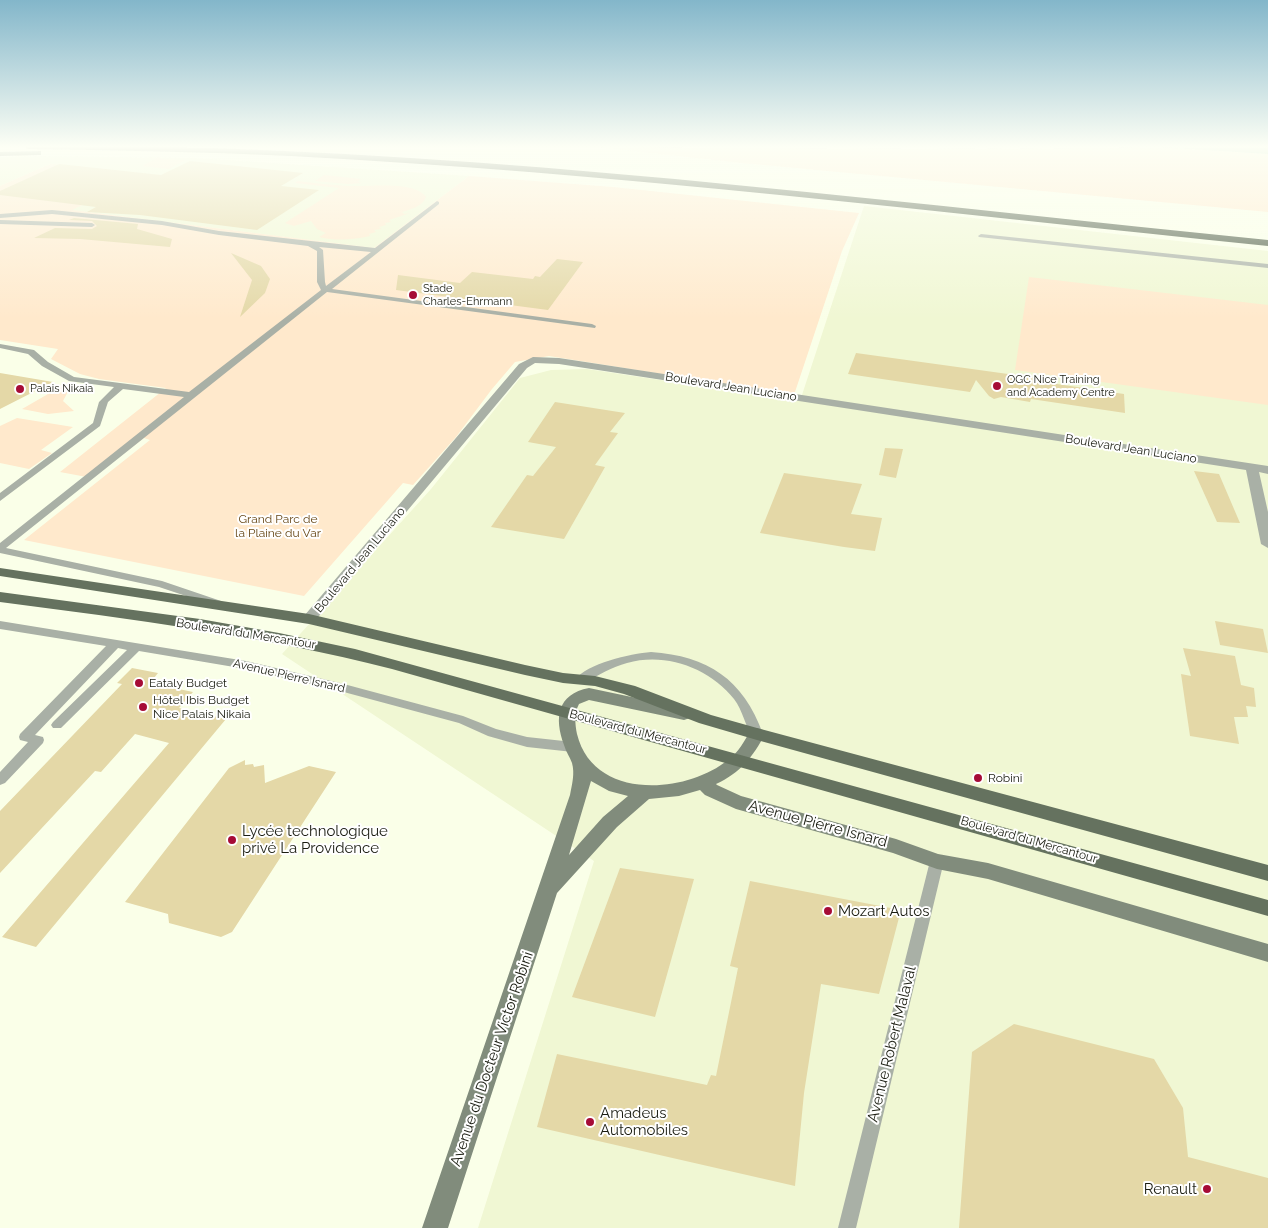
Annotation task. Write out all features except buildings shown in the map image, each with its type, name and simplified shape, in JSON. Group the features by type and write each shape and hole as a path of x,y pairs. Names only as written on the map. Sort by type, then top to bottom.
{"highway":[{"path":"882,204 1268,243"},
{"path":"953,204 1268,235"}],"main road":[{"name":"Boulevard du Mercantour","path":"0,572 309,619 525,670 562,678 595,681 629,690 705,718 757,734 1268,873"},
{"name":"Boulevard du Mercantour","path":"0,597 260,635 320,646 439,676 1268,908"},
{"path":"705,718 589,694 582,694 573,700 568,707 567,713 568,734 581,764 610,784 645,792 683,788 720,774 740,760 753,744 757,734"},
{"name":"Avenue du Docteur Victor Robini","path":"435,1228 549,891 579,794 581,764"},
{"name":"Avenue Pierre Isnard","path":"703,782 711,790 736,802 896,846 937,861 988,871 1268,953"},
{"name":"Avenue du Docteur Victor Robini","path":"549,891 610,822 645,792"}],"street":[{"name":"Boulevard Jean Luciano","path":"309,619 463,439 504,388 524,366 533,360 559,361 1268,470"},
{"path":"1252,468 1268,544"}],"lane":[{"path":"0,549 192,394 434,204"},
{"path":"0,216 52,212 110,220 162,223 219,233 376,250"},
{"path":"0,222 92,225"},
{"path":"981,236 1268,266"},
{"path":"310,244 320,250 321,282 325,290"},
{"path":"325,290 592,326"},
{"path":"0,346 31,352 45,364 72,379 192,394"},
{"path":"0,498 97,424 101,405 106,396 120,386"},
{"path":"0,549 162,584 219,604"},
{"name":"Avenue Pierre Isnard","path":"0,625 246,665 340,687 463,720 492,733 518,740 573,747"},
{"path":"0,780 38,740 25,737 115,644"},
{"path":"57,725 137,648"},
{"path":"581,680 609,665 630,658 657,656 683,659 706,668 734,689 752,717 757,734"},
{"name":"Avenue Robert Malaval","path":"847,1228 937,861"}],"shaded area":[{"path":"83,204 432,204 374,248 71,210"},
{"path":"864,206 1268,251 1268,1228 478,1228 594,861 282,654 431,489 520,378 551,370 587,369 800,401"}],"green space":[{"name":"Stade Charles-Ehrmann","path":"0,204 84,204 72,210 374,248 432,204 777,204 859,213 842,251 794,395 549,356 515,362 456,437 413,485 403,483 304,596 24,540 150,440 144,438 92,478 60,472 166,388 99,379 80,374 51,359 58,349 0,340"},
{"path":"314,204 420,204 402,212 404,214 410,213 389,220 391,222 379,227 381,229 374,230 376,232 369,234 370,236 351,239 319,237 326,233 317,229 311,221 294,226 285,223"},
{"path":"1185,204 1268,204 1268,212"},
{"path":"1029,277 1268,305 1268,405 1015,370"},
{"path":"62,386 71,386 63,401 74,411 48,414 22,409"},
{"path":"17,418 73,427 41,450 52,453 29,469 0,463 0,426"}],"place":[{"name":"Stade Charles-Ehrmann","path":"413,295"},
{"name":"OGC Nice Training and Academy Centre","path":"997,386"},
{"name":"Palais Nikaia","path":"20,389"},
{"name":"Eataly Budget","path":"139,683"},
{"name":"Hôtel Ibis Budget Nice Palais Nikaia","path":"143,707"},
{"name":"Robini","path":"978,778"},
{"name":"Lycée technologique privé La Providence","path":"232,840"},
{"name":"Mozart Autos","path":"828,911"},
{"name":"Amadeus Automobiles","path":"590,1122"},
{"name":"Renault","path":"1207,1189"}],"park label":[{"name":"Grand Parc de la Plaine du Var","path":"278,526"}]}
